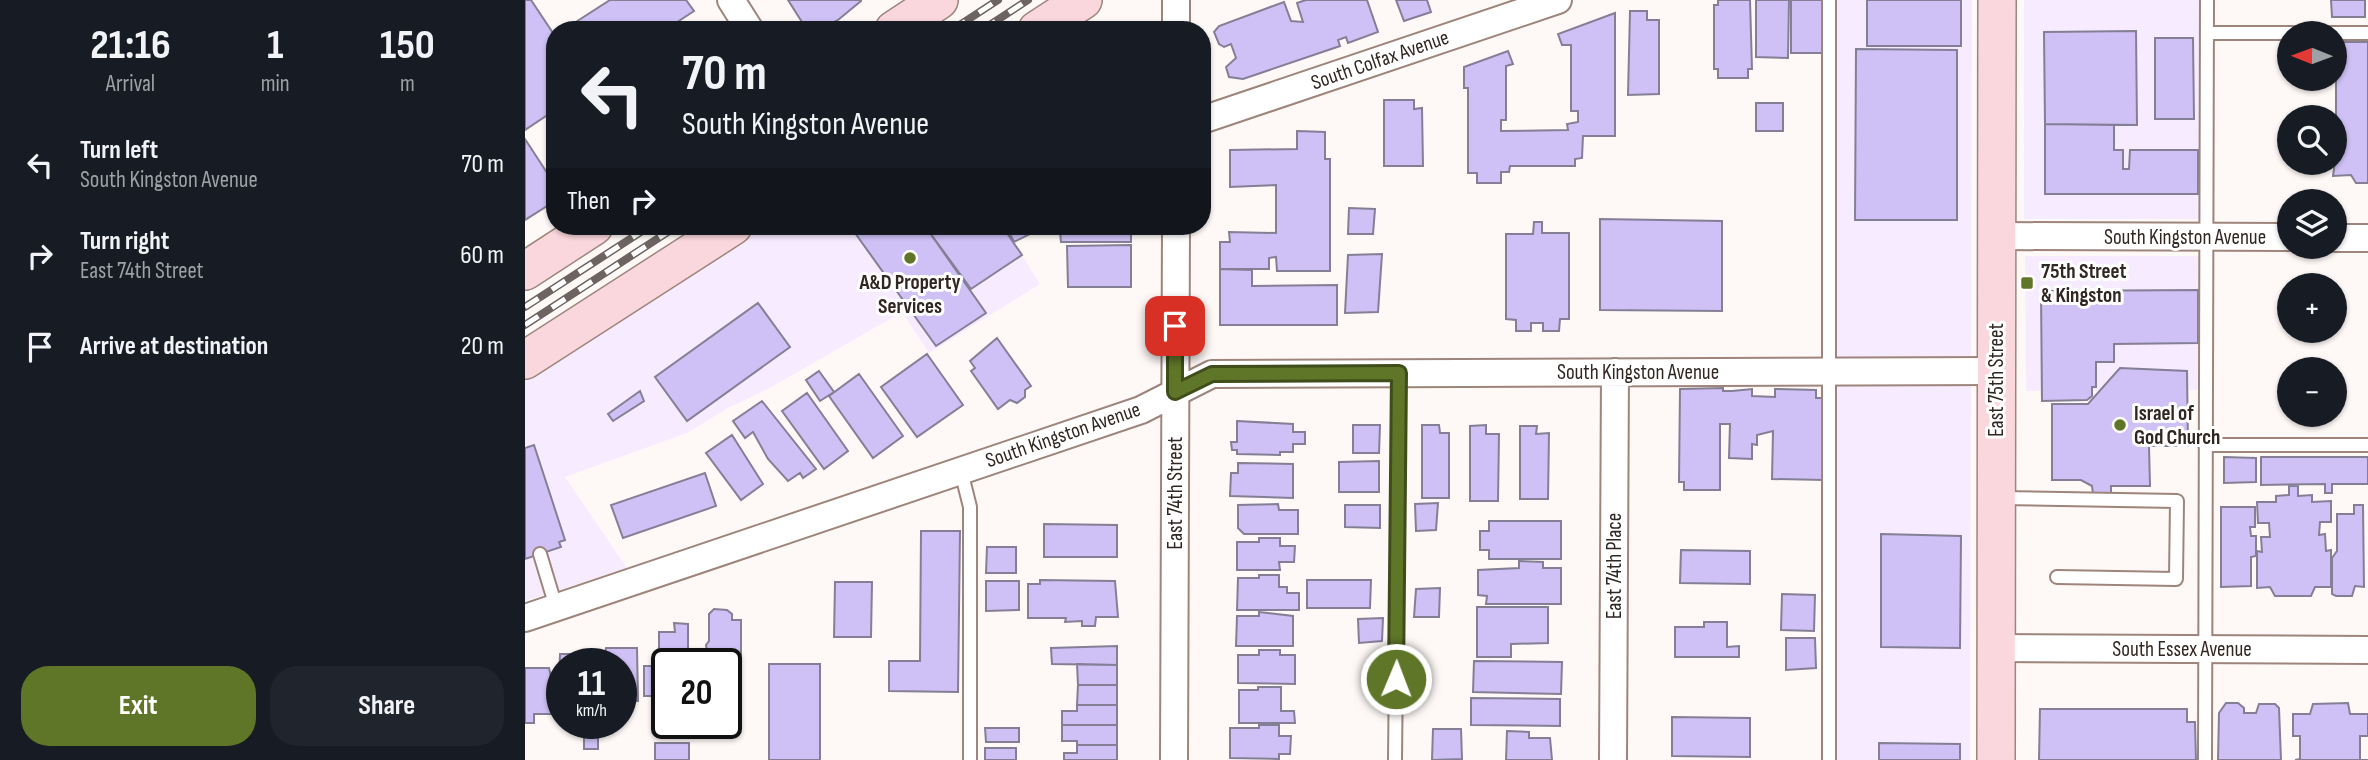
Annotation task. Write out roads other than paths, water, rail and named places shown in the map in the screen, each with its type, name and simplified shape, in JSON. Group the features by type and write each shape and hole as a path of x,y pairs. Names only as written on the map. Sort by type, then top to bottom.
{"main road":[{"path":"908,21 939,0"},
{"path":"1051,21 1083,0"},
{"name":"East 75th Street","path":"1996,760 1997,0"},
{"path":"525,271 580,235"},
{"path":"525,360 719,235"}],"street":[{"path":"731,0 744,21"},
{"path":"1176,0 1176,21"},
{"name":"South Colfax Avenue","path":"1211,117 1558,0"},
{"name":"East 74th Street","path":"1174,760 1175,235"},
{"name":"South Kingston Avenue","path":"1996,236 2277,237"},
{"path":"2347,237 2368,238"},
{"name":"South Kingston Avenue","path":"525,618 1141,410 1212,374 1996,371"},
{"name":"East 74th Place","path":"1613,760 1615,372"},
{"name":"South Essex Avenue","path":"1996,648 2368,650"}],"lane":[{"path":"1829,0 1829,760"},
{"path":"2205,760 2207,0"},
{"path":"2207,33 2368,33"},
{"path":"1395,760 1399,373"},
{"path":"2205,444 2368,445"},
{"path":"961,471 970,507 970,760"},
{"path":"1996,498 2177,501 2176,579 2057,577"},
{"path":"540,554 556,607"}],"railway":[{"path":"966,21 998,0"},
{"path":"996,21 1028,0"},
{"path":"525,307 636,235"},
{"path":"525,325 663,235"}],"place":[{"name":"A&D Property Services","path":"910,258"},
{"name":"75th Street & Kingston","path":"2027,283"},
{"name":"Israel of God Church","path":"2120,425"}]}
